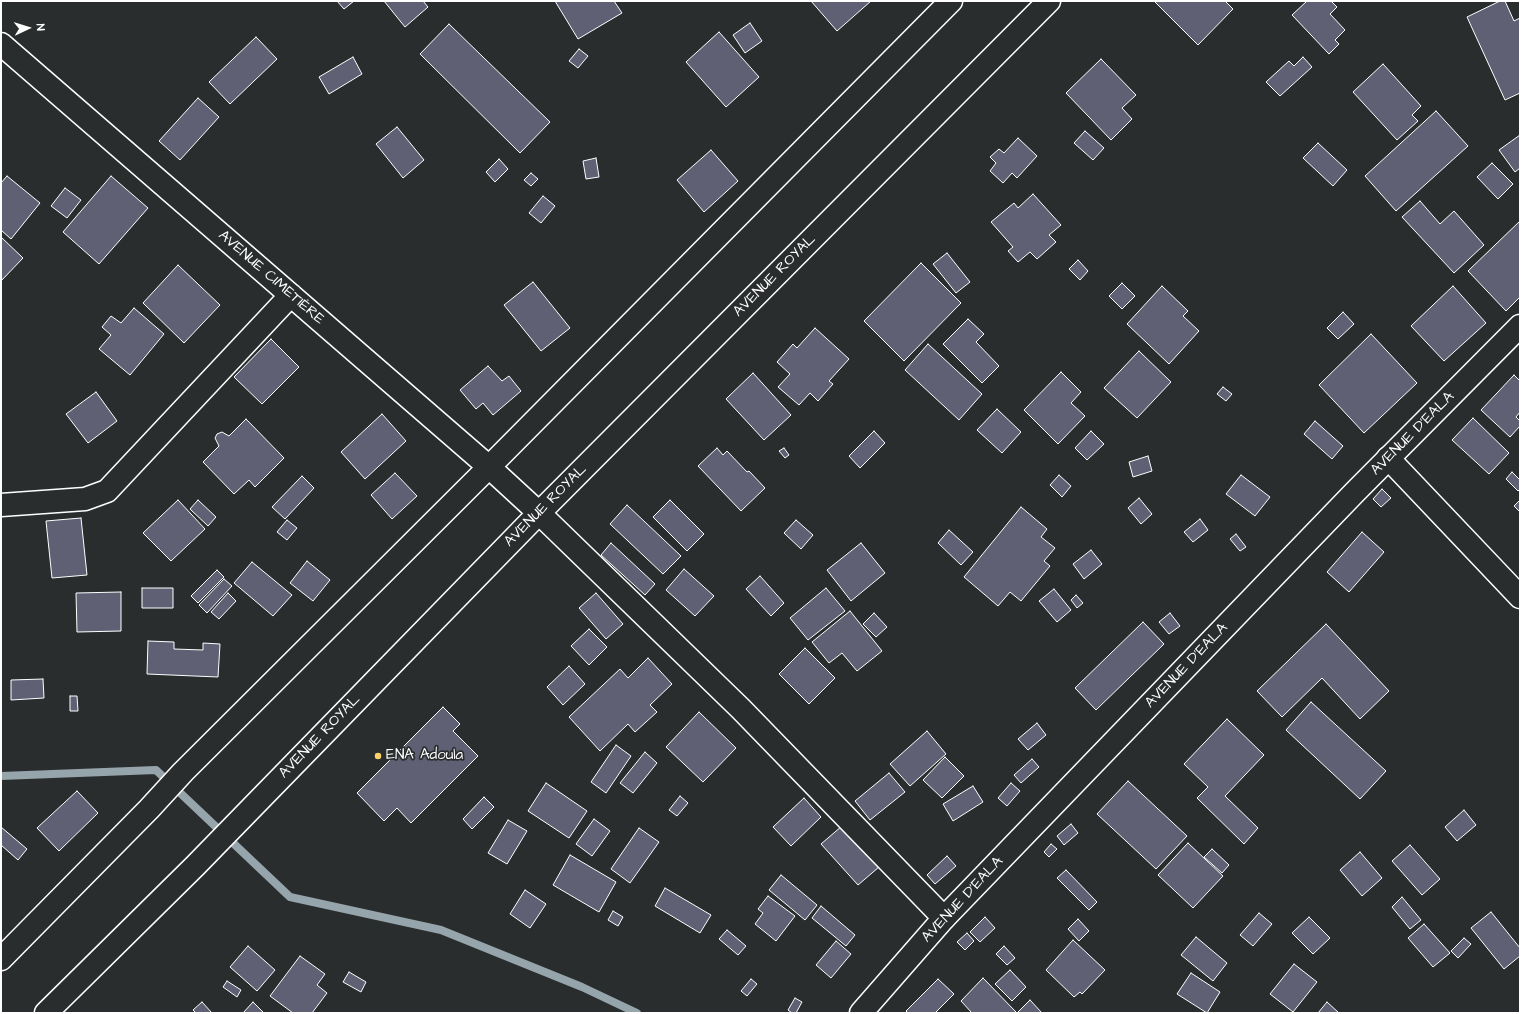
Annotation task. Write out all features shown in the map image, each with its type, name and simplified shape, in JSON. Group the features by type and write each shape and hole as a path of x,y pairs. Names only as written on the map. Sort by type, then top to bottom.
{"street":[{"path":"1,959 149,809 183,772 489,467 951,1"},
{"name":"AVENUE ROYAL","path":"46,1013 204,856 539,513 1049,1"},
{"name":"AVENUE CIMETIÈRE","path":"1,44 489,467 539,513 741,709 944,918"},
{"path":"1,505 85,499 107,491 290,295"},
{"name":"AVENUE D'EALA","path":"860,1013 944,918 1388,458 1520,326"},
{"path":"1388,458 1520,597"}],"building":[{"path":"337,1 354,1 344,9"},
{"path":"384,1 423,1 428,7 405,27"},
{"path":"555,1 614,1 622,13 578,39"},
{"path":"811,1 871,1 837,31"},
{"path":"1154,1 1225,1 1233,9 1198,45"},
{"path":"1307,1 1331,1 1337,7 1330,14 1345,30 1335,40 1339,44 1329,54 1292,15"},
{"path":"1500,1 1505,1 1514,21 1520,18 1520,93 1505,100 1467,17"},
{"path":"750,23 762,41 745,53 733,35"},
{"path":"449,24 550,122 520,153 420,54"},
{"path":"719,32 759,77 726,107 686,62"},
{"path":"256,37 277,59 230,104 209,82"},
{"path":"579,49 588,56 578,68 569,61"},
{"path":"353,57 362,74 329,94 319,77"},
{"path":"1303,57 1312,67 1280,96 1266,82 1289,61 1294,66"},
{"path":"1101,59 1136,95 1122,108 1132,119 1111,140 1066,93"},
{"path":"1383,64 1421,106 1412,115 1418,121 1397,140 1353,92"},
{"path":"198,98 219,117 180,160 159,141"},
{"path":"1436,111 1468,146 1396,211 1365,176"},
{"path":"397,127 424,160 403,178 376,144"},
{"path":"1085,131 1104,148 1093,160 1074,143"},
{"path":"1520,135 1520,168 1515,172 1499,150"},
{"path":"1018,138 1037,156 1017,178 1012,173 1003,183 990,171 996,163 990,157 999,149 1004,153"},
{"path":"1318,143 1347,170 1333,186 1303,158"},
{"path":"711,150 738,181 704,212 677,180"},
{"path":"596,158 599,177 586,179 583,161"},
{"path":"499,159 508,169 495,182 486,172"},
{"path":"1492,163 1513,184 1498,199 1477,177"},
{"path":"531,173 538,179 531,186 524,180"},
{"path":"7,176 40,203 11,239 1,230 1,183"},
{"path":"111,176 148,208 99,264 63,232"},
{"path":"65,188 81,200 67,218 51,206"},
{"path":"1033,194 1061,225 1049,235 1056,242 1037,259 1030,252 1018,262 1008,251 1013,247 991,222 1014,203 1018,208"},
{"path":"543,196 555,206 541,223 529,213"},
{"path":"1420,201 1440,224 1454,211 1484,245 1454,273 1402,217"},
{"path":"1520,221 1520,297 1506,311 1468,271"},
{"path":"1,237 23,258 1,281"},
{"path":"947,253 970,282 956,293 933,264"},
{"path":"1078,260 1088,271 1080,280 1069,269"},
{"path":"921,263 961,303 904,361 864,321"},
{"path":"178,265 220,305 184,343 143,303"},
{"path":"533,282 570,328 541,351 504,305"},
{"path":"1122,283 1135,296 1122,309 1109,296"},
{"path":"1162,286 1188,311 1183,316 1199,331 1169,364 1127,324"},
{"path":"1453,286 1486,323 1444,361 1411,326"},
{"path":"134,308 164,334 130,375 99,349 111,335 102,327 111,316 121,323"},
{"path":"1343,312 1354,324 1338,339 1327,328"},
{"path":"968,319 984,334 976,342 999,366 982,383 943,344"},
{"path":"815,328 849,359 829,381 833,384 818,401 810,393 799,405 778,387 790,374 777,362 793,344 797,348"},
{"path":"1371,334 1417,383 1364,433 1319,385"},
{"path":"271,339 299,367 262,404 234,377"},
{"path":"928,344 982,394 959,420 905,370"},
{"path":"1139,351 1171,382 1137,418 1104,388"},
{"path":"488,366 502,381 509,376 521,391 493,415 483,403 476,409 460,390"},
{"path":"1061,372 1081,392 1071,403 1085,416 1058,444 1024,410"},
{"path":"753,373 791,415 764,440 726,399"},
{"path":"1514,375 1520,381 1520,412 1516,417 1520,421 1520,426 1510,437 1481,410"},
{"path":"1223,387 1232,394 1226,401 1217,394"},
{"path":"96,392 117,421 88,443 66,414"},
{"path":"997,409 1021,432 1002,453 977,430"},
{"path":"382,414 406,441 365,479 341,452"},
{"path":"1473,418 1509,453 1489,474 1452,440"},
{"path":"246,419 284,458 255,487 249,480 234,494 203,462 219,446 215,438 217,434 222,432 229,436"},
{"path":"1315,421 1343,446 1332,459 1304,434"},
{"path":"874,431 885,443 860,468 849,456"},
{"path":"1091,431 1104,444 1087,460 1075,448"},
{"path":"717,448 723,455 727,451 765,488 741,511 698,466"},
{"path":"784,448 789,455 785,458 779,451"},
{"path":"1148,456 1152,471 1133,477 1129,462"},
{"path":"1512,472 1520,480 1520,489 1518,491 1506,479"},
{"path":"395,473 417,496 392,519 371,495"},
{"path":"1059,475 1071,486 1062,497 1050,485"},
{"path":"1241,475 1270,497 1255,516 1226,494"},
{"path":"302,476 314,488 285,519 272,507"},
{"path":"1382,489 1391,498 1381,507 1373,499"},
{"path":"1139,498 1152,514 1141,524 1128,508"},
{"path":"178,500 205,529 171,561 143,533"},
{"path":"198,500 216,517 208,526 190,509"},
{"path":"670,500 704,534 687,551 653,517"},
{"path":"1520,500 1520,512 1514,506"},
{"path":"627,505 681,556 663,574 610,524"},
{"path":"1021,507 1047,529 1041,537 1055,548 1044,561 1050,566 1021,601 1010,592 998,606 964,577"},
{"path":"81,518 87,575 52,578 46,521"},
{"path":"1200,519 1208,530 1193,542 1184,532"},
{"path":"287,520 297,528 287,540 277,532"},
{"path":"796,520 813,535 801,549 784,533"},
{"path":"949,530 973,552 961,565 938,543"},
{"path":"1362,532 1384,552 1349,592 1327,572"},
{"path":"1236,534 1246,547 1240,551 1230,539"},
{"path":"611,543 655,584 645,595 601,555"},
{"path":"861,543 885,573 851,601 827,570"},
{"path":"1091,550 1102,564 1084,579 1073,564"},
{"path":"307,561 330,580 313,601 290,583"},
{"path":"252,562 292,595 273,616 234,583"},
{"path":"684,569 714,596 695,616 666,590"},
{"path":"217,570 224,577 198,603 191,596"},
{"path":"760,576 784,603 771,616 746,589"},
{"path":"224,579 232,586 207,613 199,605"},
{"path":"142,588 173,588 173,608 142,608"},
{"path":"826,588 845,611 808,640 790,618"},
{"path":"1054,589 1071,610 1057,622 1039,601"},
{"path":"121,592 121,631 77,632 76,593"},
{"path":"228,593 236,601 219,619 211,612"},
{"path":"596,593 623,624 606,639 579,608"},
{"path":"1076,595 1083,603 1077,608 1071,600"},
{"path":"850,611 882,651 857,671 842,653 829,663 812,642"},
{"path":"874,613 887,627 876,637 863,624"},
{"path":"1170,613 1180,626 1169,634 1159,622"},
{"path":"1143,622 1164,644 1096,710 1075,688"},
{"path":"1326,624 1389,691 1360,719 1322,678 1282,717 1257,691"},
{"path":"589,629 607,647 589,665 571,646"},
{"path":"148,641 174,642 174,649 203,650 203,643 220,644 218,677 147,674"},
{"path":"805,648 835,678 809,704 779,674"},
{"path":"648,658 672,684 650,705 657,712 635,732 628,724 600,751 569,717 620,669 628,678"},
{"path":"569,666 585,684 563,705 547,687"},
{"path":"43,679 44,698 11,700 11,680"},
{"path":"70,696 77,696 78,711 70,711"},
{"path":"1311,702 1386,771 1360,799 1286,730"},
{"path":"443,707 460,724 453,731 478,756 411,823 397,808 384,821 357,793"},
{"path":"699,712 736,748 703,782 666,747"},
{"path":"1227,719 1264,755 1225,796 1258,828 1244,844 1197,798 1208,787 1184,764"},
{"path":"1037,723 1046,735 1028,750 1018,739"},
{"path":"927,731 946,754 910,786 890,764"},
{"path":"616,745 631,756 606,793 591,782"},
{"path":"645,752 657,763 633,793 620,783"},
{"path":"945,757 964,776 942,798 923,780"},
{"path":"1032,759 1039,767 1021,783 1014,775"},
{"path":"889,773 905,792 870,820 855,801"},
{"path":"1128,781 1187,836 1156,869 1097,814"},
{"path":"546,783 587,811 569,838 528,811"},
{"path":"1011,783 1020,791 1007,806 998,798"},
{"path":"973,786 983,802 953,821 943,804"},
{"path":"77,791 98,813 59,851 37,828"},
{"path":"680,796 688,803 677,816 669,810"},
{"path":"484,797 494,807 472,829 463,819"},
{"path":"804,798 821,817 791,846 773,827"},
{"path":"1464,810 1476,825 1457,841 1445,827"},
{"path":"594,819 610,831 592,856 576,844"},
{"path":"508,820 527,831 507,864 488,853"},
{"path":"1071,824 1078,833 1064,845 1057,836"},
{"path":"842,826 879,867 858,885 821,844"},
{"path":"1,827 27,849 18,860 1,845"},
{"path":"639,828 659,842 630,883 611,869"},
{"path":"1188,843 1223,876 1193,908 1158,875"},
{"path":"1051,844 1057,849 1049,857 1044,852"},
{"path":"1410,845 1440,879 1422,895 1392,861"},
{"path":"1212,849 1229,865 1222,873 1204,857"},
{"path":"1360,852 1382,878 1362,896 1340,870"},
{"path":"570,855 616,882 599,912 553,885"},
{"path":"947,856 956,866 935,884 927,875"},
{"path":"1066,870 1097,902 1089,910 1057,878"},
{"path":"781,875 817,905 805,920 769,890"},
{"path":"665,888 711,915 700,933 655,906"},
{"path":"525,890 546,904 530,928 510,914"},
{"path":"768,896 795,916 776,941 755,924 763,913 758,909"},
{"path":"1402,897 1421,920 1410,929 1392,907"},
{"path":"821,906 855,935 846,946 812,918"},
{"path":"613,911 623,917 618,926 608,920"},
{"path":"1491,912 1520,948 1520,956 1504,969 1471,928"},
{"path":"1259,913 1272,924 1253,946 1240,935"},
{"path":"985,917 995,928 980,942 970,932"},
{"path":"1309,917 1330,938 1313,954 1292,933"},
{"path":"1078,919 1089,931 1079,941 1068,929"},
{"path":"1424,924 1450,953 1433,967 1408,938"},
{"path":"727,930 746,946 738,955 719,939"},
{"path":"967,933 974,941 965,950 957,942"},
{"path":"1196,937 1227,963 1213,981 1181,955"},
{"path":"1464,938 1471,944 1458,958 1451,951"},
{"path":"1073,940 1105,970 1082,994 1080,992 1074,997 1046,970"},
{"path":"836,941 851,954 831,978 816,965"},
{"path":"248,946 275,970 257,991 230,967"},
{"path":"1004,946 1015,958 1007,965 996,954"},
{"path":"300,956 325,974 317,985 327,993 312,1013 293,1013 270,996"},
{"path":"1294,964 1317,982 1293,1012 1270,994"},
{"path":"1010,970 1026,987 1012,1001 995,984"},
{"path":"349,972 366,982 361,992 343,982"},
{"path":"1191,973 1220,992 1207,1013 1177,994"},
{"path":"983,978 1016,1013 972,1013 961,1001"},
{"path":"751,979 757,984 747,996 741,991"},
{"path":"938,979 954,994 936,1012 937,1013 908,1013 906,1011"},
{"path":"227,981 241,990 237,997 223,987"},
{"path":"795,998 802,1002 796,1013 792,1013 788,1010"},
{"path":"1030,1000 1042,1013 1017,1013"},
{"path":"202,1002 212,1013 196,1013 193,1010"},
{"path":"253,1002 264,1013 243,1013"},
{"path":"1327,1002 1339,1013 1318,1013"}],"waterway":[{"path":"1,776 156,770 290,897 441,930 582,987 637,1013"}],"place":[{"name":"ENA Adoula","path":"378,756"}]}
